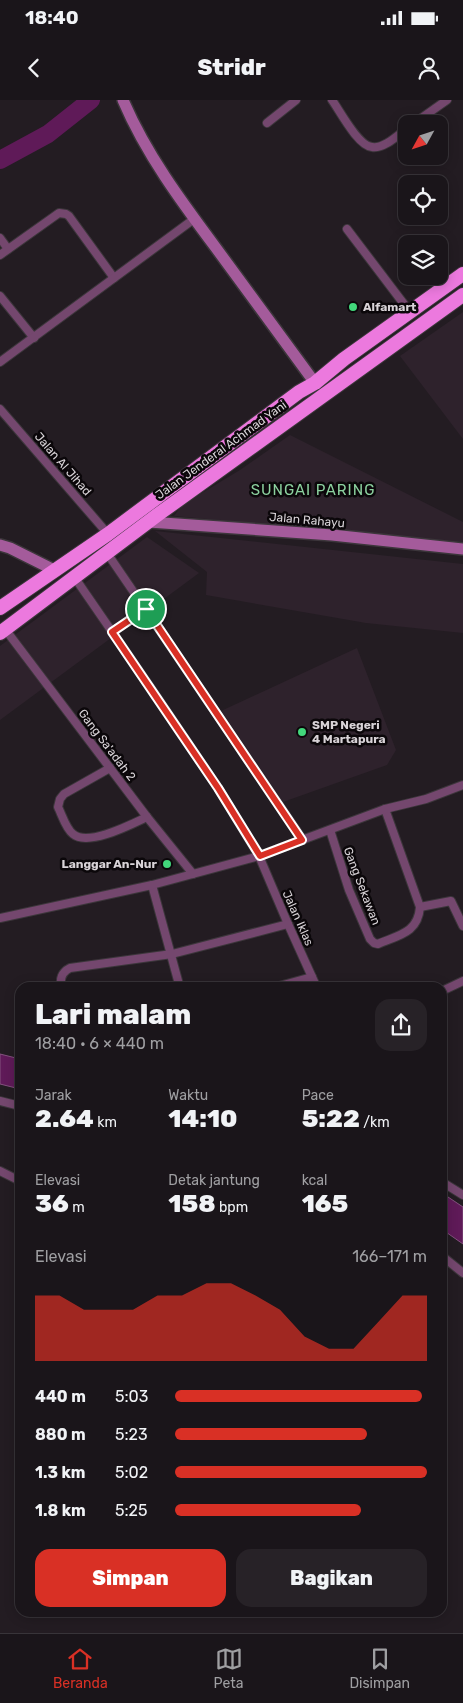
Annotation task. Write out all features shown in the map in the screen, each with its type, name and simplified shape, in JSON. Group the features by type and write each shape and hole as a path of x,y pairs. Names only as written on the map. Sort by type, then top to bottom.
{"highway":[{"name":"Jalan Jenderal Achmad Yani","path":"0,608 108,534 299,392 315,383 344,359 463,274"},
{"name":"Jalan Jenderal Achmad Yani","path":"2,631 241,454 463,295"},
{"path":"256,424 265,437"},
{"path":"232,442 241,454"}],"street":[{"path":"123,100 142,140 194,219 315,383"},
{"path":"267,123 296,100"},
{"path":"332,100 352,130 364,143 372,148 380,146 398,134"},
{"path":"426,115 447,100"},
{"path":"0,256 59,214 66,214 114,278"},
{"path":"0,362 194,219"},
{"path":"347,229 410,312"},
{"path":"0,238 8,249"},
{"path":"0,296 34,338"},
{"name":"Jalan Al Jihad","path":"0,409 108,534"},
{"name":"Jalan Rahayu","path":"149,522 332,535 463,549"},
{"path":"0,545 54,570"},
{"path":"107,553 302,840"},
{"name":"Jalan Iklas","path":"75,578 218,788 260,856 314,982"},
{"path":"112,632 146,609"},
{"name":"Gang Sa'adah 2","path":"2,631 192,874"},
{"path":"110,768 64,794 60,799 58,807 72,834 83,839 102,835 148,817"},
{"path":"0,918 152,886 260,856 385,810 426,799 463,785"},
{"path":"385,810 420,907 451,901 463,926"},
{"name":"Gang Sekawan","path":"330,830 349,890 370,939 374,943 378,944 416,925 420,918 420,907"},
{"path":"152,886 179,982"},
{"path":"60,982 65,971 70,968 172,954 288,924"},
{"path":"294,982 312,977"},
{"path":"447,989 463,981"},
{"path":"0,1101 15,1105"},
{"path":"0,1171 15,1178"},
{"path":"447,1185 463,1195"},
{"path":"447,1260 463,1273"}],"shaded area":[{"path":"463,312 463,439 400,356"},
{"path":"290,435 463,522 463,542 174,516 182,505 240,470"},
{"path":"155,531 463,564 463,633 366,623 206,595 207,572"},
{"path":"147,537 199,573 0,720 0,646"},
{"path":"357,648 396,750 387,765 283,802 221,711"},
{"path":"0,1054 15,1058 15,1088 0,1084"},
{"path":"447,1196 463,1207 463,1244 447,1233"}],"waterway":[{"path":"0,160 48,134 91,100"}],"place":[{"name":"Alfamart","path":"353,307"},
{"name":"SMP Negeri 4 Martapura","path":"302,732"},
{"name":"Langgar An-Nur","path":"167,864"}],"district":[{"name":"SUNGAI PARING","path":"313,490"}],"route":[{"path":"146,609 302,840 260,856 218,788 112,632 146,609"}]}
